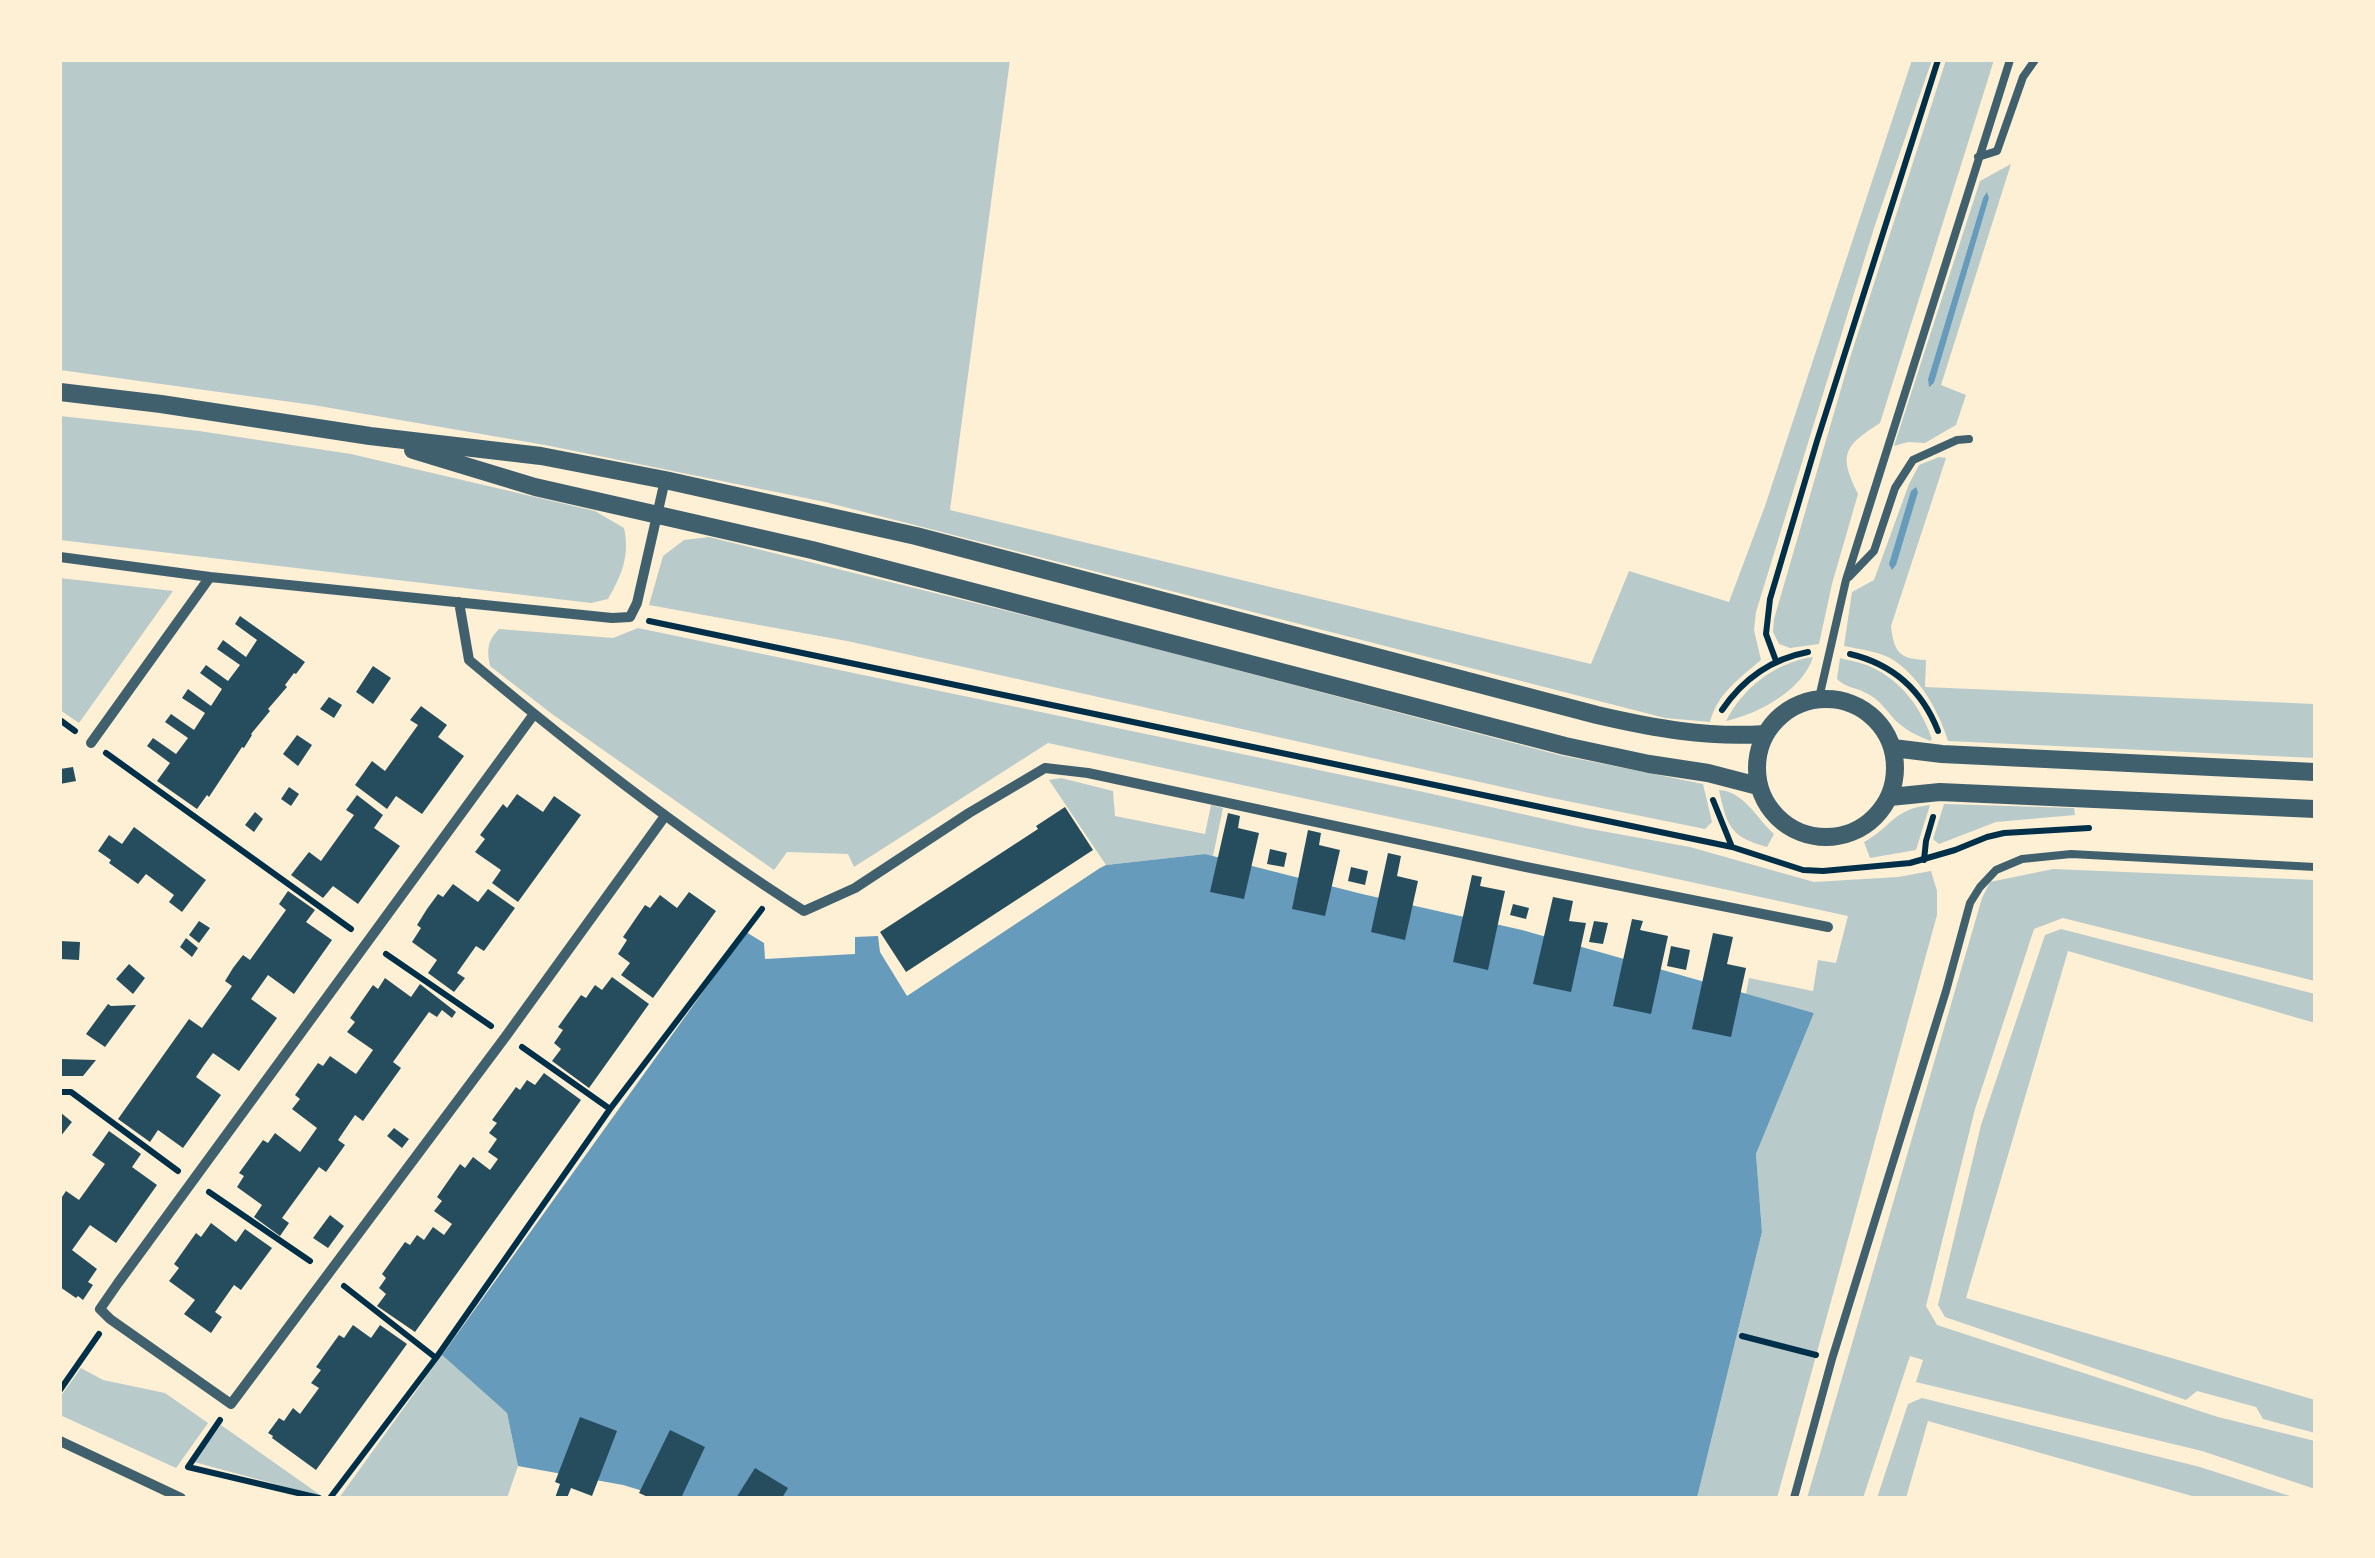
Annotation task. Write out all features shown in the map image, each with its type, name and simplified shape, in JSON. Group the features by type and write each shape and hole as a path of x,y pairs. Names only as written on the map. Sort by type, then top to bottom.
{"street":[{"path":"60,392 541,456 665,480 916,536 1597,715 1658,729 1729,736 1764,734"},
{"path":"370,436 534,487 849,560 1565,746 1708,772 1758,786"},
{"path":"60,556 210,577 630,617 637,603 665,480"},
{"path":"92,743 210,577"},
{"path":"459,602 469,660 665,816 804,910 855,888 1044,768 1088,772 1526,867 1828,927"},
{"path":"1819,698 1838,699 1872,715 1885,730 1896,764 1890,796 1878,814 1862,828 1842,836 1820,838 1781,822 1758,786 1756,768 1764,734 1774,720 1802,702 1819,698"},
{"path":"534,714 191,1180 100,1310 110,1319 231,1404 665,816"},
{"path":"1893,748 1942,754 2315,772"},
{"path":"1890,796 1940,792 2315,809"},
{"path":"60,1441 176,1496"}],"lane":[{"path":"1819,698 1846,580 2010,60"},
{"path":"1978,157 1997,152 2022,76 2034,60"},
{"path":"1846,580 1874,551 1895,488 1913,460 1957,440 1969,439"},
{"path":"1794,1498 1832,1358 1970,903 1980,886 1996,870 2022,858 2072,854 2315,867"}],"path":[{"path":"1776,662 1766,634 1770,600 1816,441 1938,60"},
{"path":"630,617 1732,847 1803,870 1823,872 1924,860"},
{"path":"60,720 610,1110"},
{"path":"330,1498 436,1358 610,1110 775,892"},
{"path":"60,1092 71,1092 328,1273 436,1358"},
{"path":"1742,1336 1832,1358"},
{"path":"60,1390 94,1341"},
{"path":"176,1496 188,1467 217,1425"},
{"path":"188,1467 320,1498"}],"shaded area":[{"path":"60,60 1010,60 950,510 1591,664 1629,571 1729,602 1765,506 1912,60 1932,60 1875,225 1756,612 1754,630 1761,660 1724,695 1710,722 1665,718 825,502 545,445 313,405 60,370"},
{"path":"1946,60 1994,60 1880,423 1848,452 1848,469 1858,494 1819,644 1790,648 1779,644 1773,632 1774,619 1850,358"},
{"path":"2011,164 1941,385 1966,395 1956,425 1925,443 1894,446 1980,181","holes":["1987,193 1989,198 1934,383 1929,385 1983,198"]},
{"path":"60,416 199,431 351,454 595,511 624,528 624,565 608,599 591,603 60,540"},
{"path":"1946,458 1891,626 1894,642 1904,656 1926,660 1925,687 2315,704 2315,758 1948,741 1933,706 1910,674 1885,656 1844,646 1852,592 1874,580 1919,465"},
{"path":"709,537 1092,632 1559,755 1703,784 1712,822 1705,829 1547,797 847,641 649,605 663,556 684,540"},
{"path":"60,578 173,591 79,723 60,710"},
{"path":"638,628 1690,847 1814,882 1931,871 1937,891 1937,915 1777,1498 1697,1498 1762,1232 1756,1154 1814,1013 1746,994 1749,978 1813,991 1818,960 1836,963 1848,916 1048,743 854,867 848,854 787,852 774,870 490,666 489,646 499,629 613,638"},
{"path":"1813,657 1800,680 1778,699 1726,721 1741,698 1761,679 1785,665"},
{"path":"1840,658 1867,665 1892,680 1916,706 1932,739 1907,730 1875,698 1837,679"},
{"path":"1061,778 1113,791 1115,816 1205,834 1211,805 1223,808 1213,856 1106,865 1049,780"},
{"path":"1719,790 1743,800 1774,834 1767,847 1745,839 1732,828"},
{"path":"1944,804 2074,808 2075,815 1996,822 1939,844 1933,839"},
{"path":"1930,805 1916,850 1870,858 1864,842 1908,810"},
{"path":"2053,869 2315,880 2315,981 2063,918 2034,929 1975,1109 1926,1306 1937,1325 2218,1417 2315,1441 2315,1489 2202,1451 1916,1382 1923,1360 1910,1356 1863,1498 1807,1498 1982,898 1990,882"},
{"path":"2061,929 2315,994 2315,1023 2068,951 1966,1298 2315,1400 2315,1433 2263,1419 2256,1407 2197,1391 2186,1400 1945,1317 1938,1305 1981,1125 2045,935"},
{"path":"442,1355 507,1413 518,1466 507,1498 339,1498"},
{"path":"81,1368 103,1380 165,1393 208,1423 176,1468 60,1415 60,1397"},
{"path":"1922,1398 2200,1467 2296,1498 2199,1498 1928,1421 1906,1498 1877,1498 1908,1404"},
{"path":"221,1425 323,1497 194,1462"}],"water":[{"path":"1987,192 1989,198 1934,383 1929,387 1928,379"},
{"path":"1916,487 1918,492 1892,570 1889,564 1911,491"},
{"path":"1205,854 1522,930 1814,1013 1756,1154 1762,1232 1697,1498 666,1498 623,1485 518,1466 507,1413 442,1355 746,932 764,943 765,959 855,954 855,937 878,936 880,952 907,996 1106,865"}],"building":[{"path":"240,616 305,662 197,809 157,781 170,763 147,746 153,738 176,754 188,738 165,722 171,714 194,730 205,713 182,698 188,689 211,706 222,689 200,673 206,665 228,681 240,665 217,649 223,640 246,657 257,640 235,624"},
{"path":"373,666 391,678 373,704 356,692"},
{"path":"329,697 342,705 334,718 320,709"},
{"path":"421,706 447,725 438,737 464,756 422,814 396,796 387,809 355,785 372,761 385,771 418,725 410,720"},
{"path":"297,735 312,745 298,766 283,754"},
{"path":"73,767 76,781 60,784 60,769"},
{"path":"289,787 299,794 291,806 281,799"},
{"path":"517,794 543,812 554,796 581,815 518,902 492,883 501,870 475,852 485,839 480,835 503,804 507,808"},
{"path":"357,795 383,815 374,828 400,846 358,904 333,886 323,898 291,875 309,852 321,861 354,815 346,810"},
{"path":"1065,807 1093,850 906,972 880,932 1038,829 1036,826"},
{"path":"255,812 263,819 254,832 245,825"},
{"path":"1228,813 1240,816 1238,828 1259,833 1244,899 1210,892"},
{"path":"134,827 206,880 182,912 169,902 174,895 146,874 138,884 98,851 109,835 122,844"},
{"path":"1308,830 1321,833 1319,845 1340,850 1325,916 1292,909"},
{"path":"1270,849 1287,853 1284,867 1267,864"},
{"path":"1388,853 1401,856 1397,876 1418,881 1405,940 1371,932"},
{"path":"1351,867 1368,871 1365,885 1348,881"},
{"path":"1472,875 1482,877 1480,886 1505,891 1488,970 1453,962"},
{"path":"453,884 478,902 488,889 515,908 484,951 476,946 457,973 465,978 454,992 428,973 437,960 412,942 427,909 438,894 443,897"},
{"path":"288,891 315,910 306,922 332,940 294,994 268,975 251,999 277,1018 239,1071 213,1053 204,1065 196,1077 221,1095 183,1148 158,1130 150,1142 118,1119 189,1019 202,1028 232,986 225,981 233,968 243,955 250,960 286,910 279,904"},
{"path":"689,892 716,911 653,998 621,975 630,963 618,954 627,940 623,937 645,905 650,908 660,895 677,908"},
{"path":"1553,897 1573,901 1569,921 1586,923 1571,992 1533,984"},
{"path":"1513,904 1529,908 1526,919 1510,915"},
{"path":"1632,919 1643,921 1640,930 1668,936 1651,1014 1613,1006"},
{"path":"199,921 210,928 199,943 189,935"},
{"path":"1594,921 1608,923 1603,944 1589,942"},
{"path":"1713,933 1733,937 1727,964 1746,968 1731,1037 1692,1029"},
{"path":"186,938 198,948 192,957 180,947"},
{"path":"60,941 80,942 79,960 60,959"},
{"path":"1671,946 1690,950 1686,970 1667,966"},
{"path":"129,964 145,978 133,994 116,979"},
{"path":"612,977 649,1004 589,1088 552,1061 561,1049 554,1043 563,1030 558,1027 581,995 586,998 595,985 602,990"},
{"path":"385,978 411,997 420,984 456,1012 452,1018 442,1010 437,1017 429,1012 393,1062 401,1068 363,1121 355,1115 338,1140 345,1145 326,1172 319,1167 282,1218 289,1223 280,1236 254,1217 262,1205 237,1187 244,1176 239,1173 263,1140 268,1143 275,1133 300,1152 317,1128 292,1109 300,1099 295,1095 318,1063 323,1066 330,1056 356,1074 373,1050 347,1032 355,1022 350,1018 373,985 378,989"},
{"path":"108,1004 136,1005 105,1047 86,1034"},
{"path":"60,1059 96,1060 83,1076 60,1076"},
{"path":"544,1073 581,1100 415,1332 377,1306 386,1294 379,1288 386,1278 382,1274 405,1242 410,1245 417,1235 424,1240 433,1227 444,1235 452,1224 434,1211 442,1201 437,1197 460,1164 465,1168 473,1157 490,1170 498,1159 488,1152 497,1139 489,1133 497,1123 492,1120 516,1087 520,1090 527,1080 535,1085"},
{"path":"60,1112 72,1122 60,1137"},
{"path":"394,1128 409,1139 402,1148 387,1136"},
{"path":"109,1131 141,1154 132,1167 157,1185 116,1243 90,1225 72,1250 97,1269 83,1300 60,1287 60,1200 66,1191 79,1200 105,1164 92,1155"},
{"path":"330,1215 344,1226 328,1248 313,1238"},
{"path":"211,1223 236,1242 245,1229 272,1248 241,1290 234,1285 215,1312 222,1317 211,1333 184,1314 195,1300 169,1281 179,1268 174,1264 196,1233 201,1237"},
{"path":"353,1325 371,1338 380,1325 407,1344 316,1470 268,1433 293,1408 300,1414 319,1388 311,1383 321,1370 316,1367 339,1335 344,1338"},
{"path":"580,1417 617,1431 592,1496 571,1488 567,1498 555,1498 560,1484 555,1482"},
{"path":"670,1430 705,1447 681,1498 650,1498 639,1493"},
{"path":"755,1468 788,1488 782,1498 736,1498"}]}
